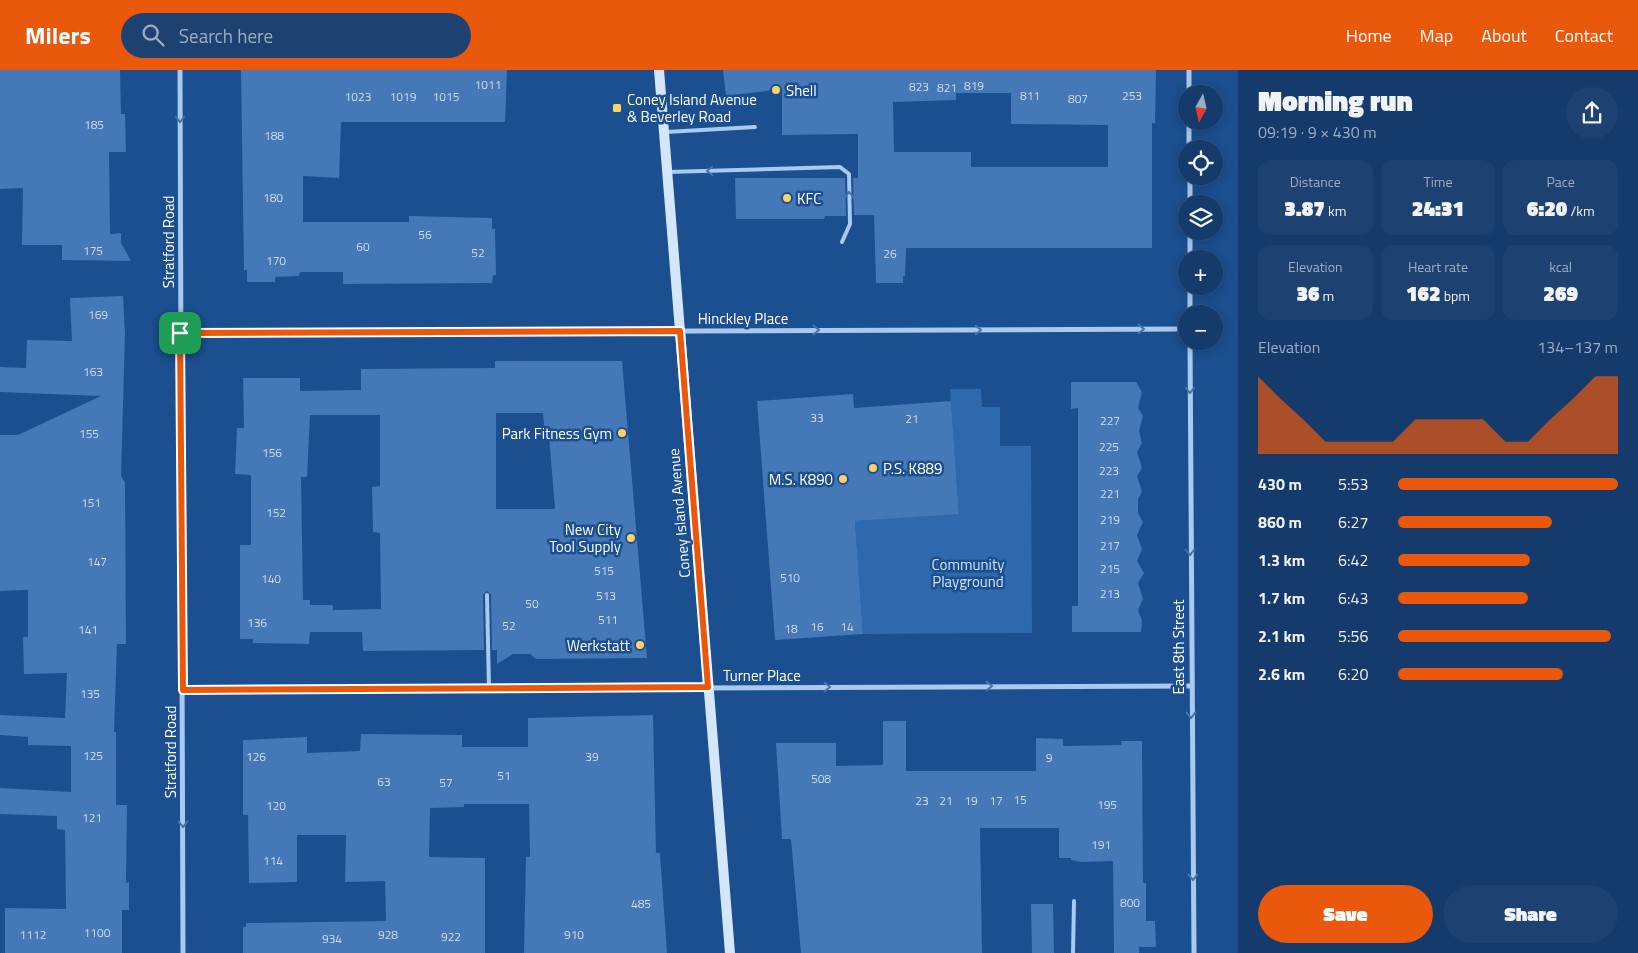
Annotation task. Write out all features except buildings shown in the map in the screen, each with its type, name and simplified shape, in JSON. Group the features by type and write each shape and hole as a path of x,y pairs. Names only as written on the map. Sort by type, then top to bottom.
{"main road":[{"name":"Coney Island Avenue","path":"659,70 730,953"}],"street":[{"name":"Stratford Road","path":"180,70 183,953"},
{"path":"1189,70 1189,85"},
{"name":"Hinckley Place","path":"180,333 1178,329"},
{"name":"East 8th Street","path":"1190,350 1194,953"},
{"name":"Turner Place","path":"183,690 1191,686"}],"lane":[{"path":"664,133 755,127"},
{"path":"667,172 840,167 849,174 850,224 842,242"},
{"path":"487,595 489,689"},
{"path":"1073,953 1074,901"}],"green space":[{"name":"Community Playground","path":"950,389 981,389 982,407 1000,407 1000,446 1031,446 1032,633 863,634 855,521 959,513"}],"place":[{"name":"Shell","path":"776,90"},
{"name":"Coney Island Avenue & Beverley Road","path":"617,108"},
{"name":"KFC","path":"787,198"},
{"name":"Park Fitness Gym","path":"622,433"},
{"name":"P.S. K889","path":"873,468"},
{"name":"M.S. K890","path":"843,479"},
{"name":"New City Tool Supply","path":"631,538"},
{"name":"Werkstatt","path":"640,645"}],"route":[{"path":"680,331 708,687 183,690 180,333 680,331"}]}
